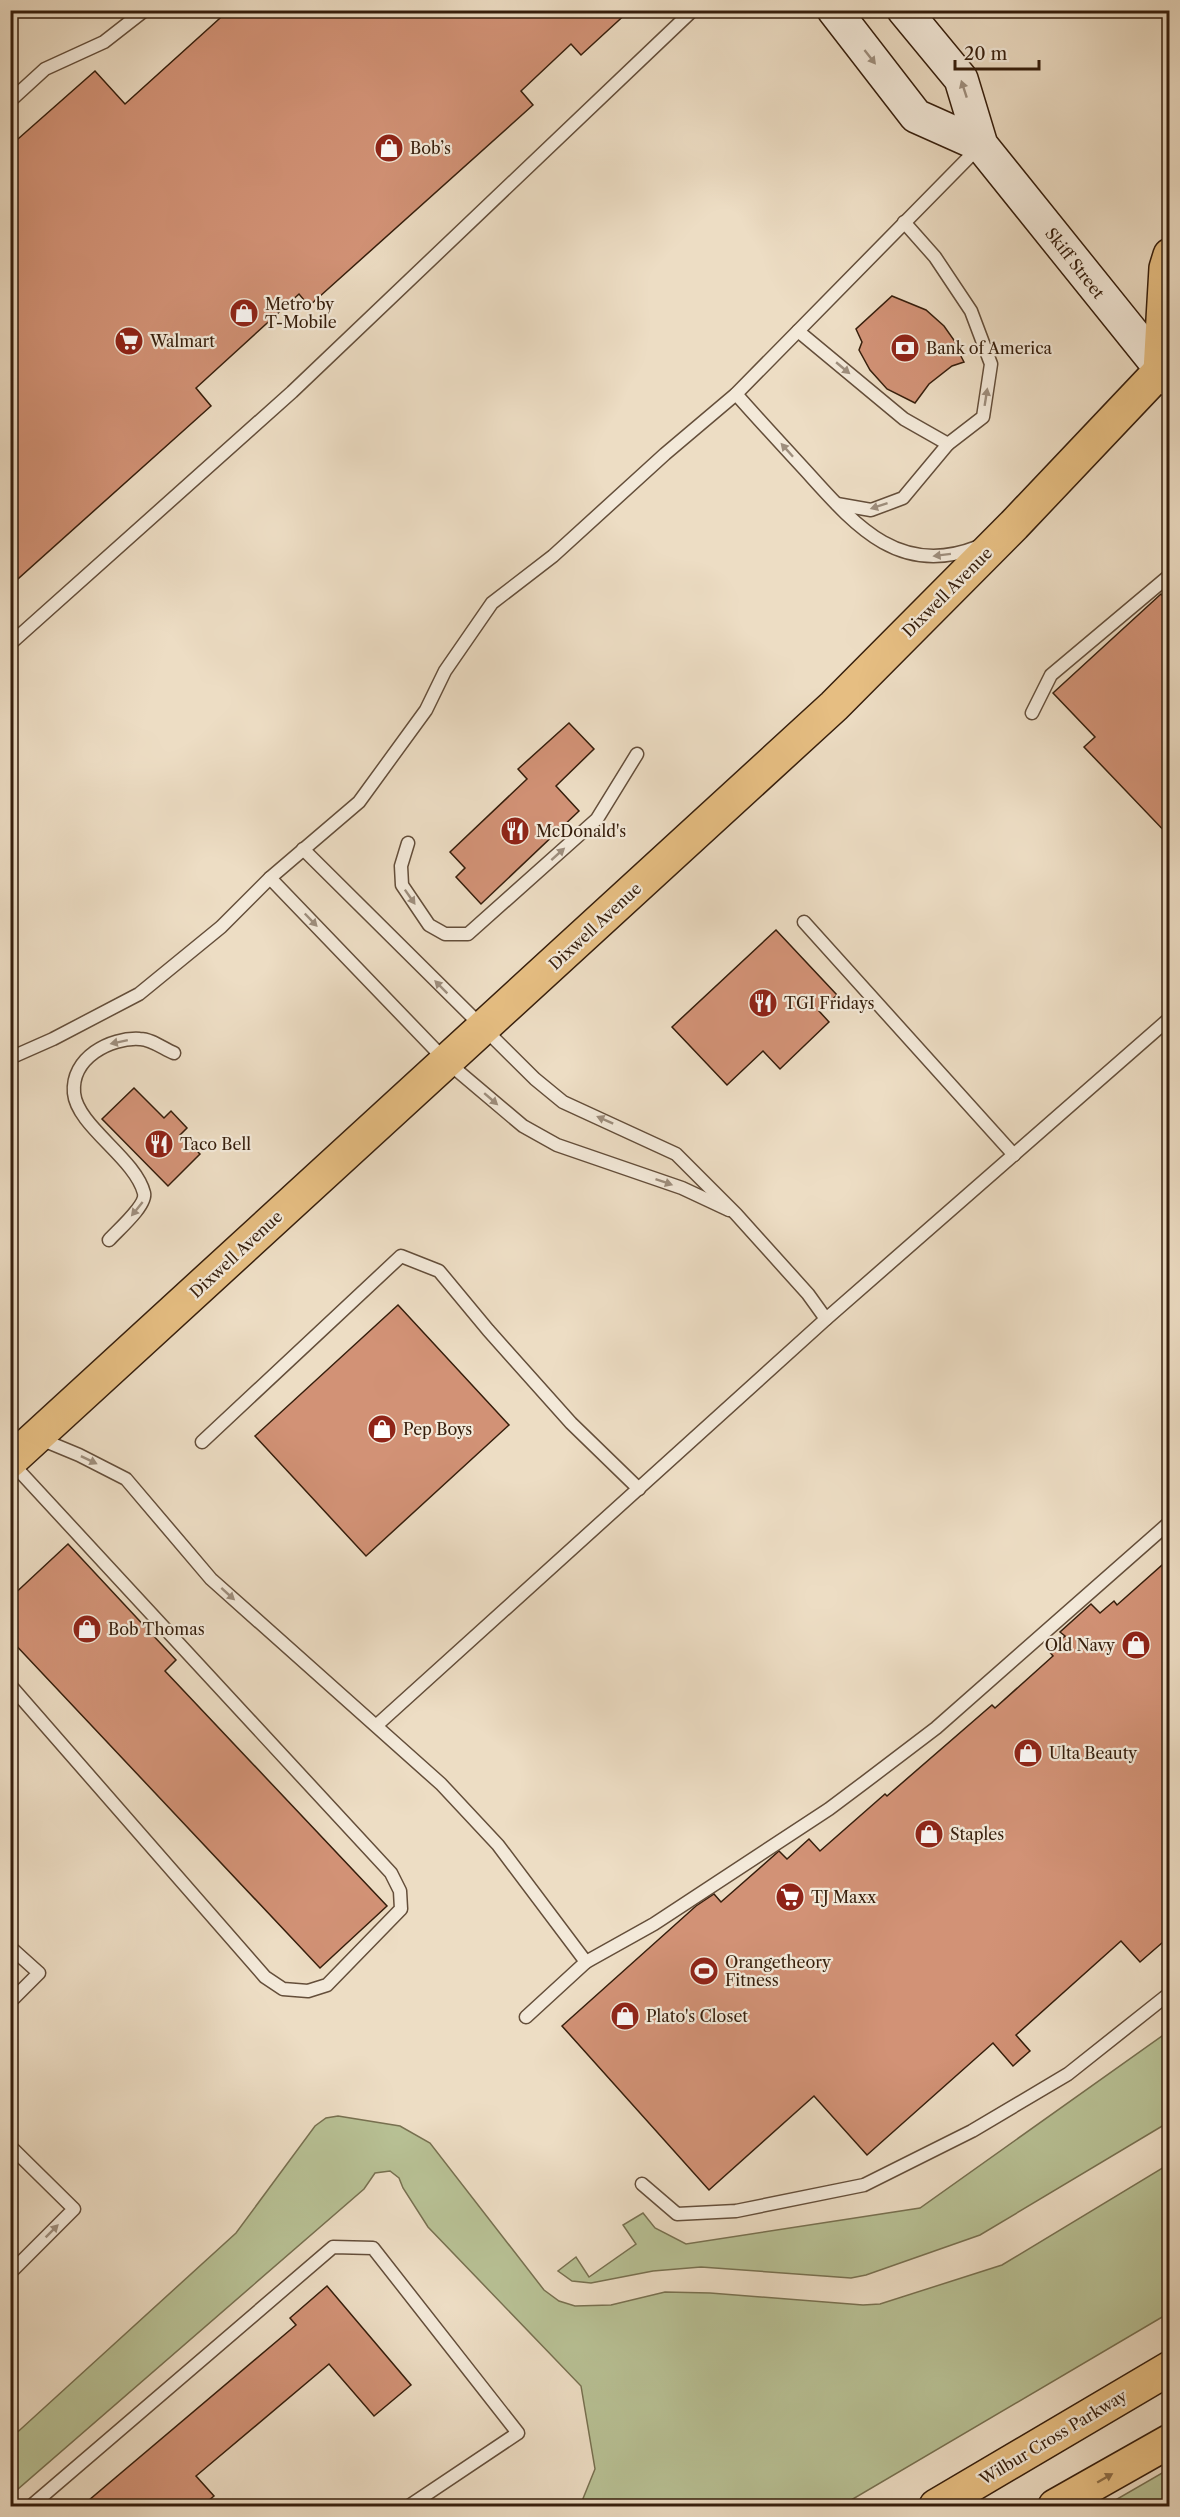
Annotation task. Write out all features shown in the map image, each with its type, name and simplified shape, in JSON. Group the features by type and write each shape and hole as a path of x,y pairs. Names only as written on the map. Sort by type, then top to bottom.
{"main road":[{"path":"1166,373 1166,268 1170,255"},
{"name":"Dixwell Avenue","path":"10,1461 834,706 1166,373"},
{"name":"Wilbur Cross Parkway","path":"936,2506 1170,2368"},
{"path":"1054,2506 1170,2441"}],"street":[{"name":"Skiff Street","path":"834,10 916,116 981,145"},
{"name":"Skiff Street","path":"904,10 961,80 981,145 1166,373"}],"lane":[{"path":"10,101 45,69 104,42 145,10"},
{"path":"10,644 292,392 693,10"},
{"path":"10,1058 100,1016 139,994 221,927 270,878 358,802 426,710 445,671 492,603 553,556 621,493 736,394 981,145"},
{"path":"837,504 871,510 903,498 948,444 983,417 992,364 971,311 935,257 904,222"},
{"path":"798,331 904,419 948,444"},
{"path":"736,394 837,504 863,530 883,543 925,557 964,552 981,545 1014,525"},
{"path":"1032,713 1052,675 1170,575"},
{"path":"408,843 401,866 402,885 429,925 445,934 468,934 597,819 637,754"},
{"path":"303,849 534,1079 563,1102 676,1154 736,1214 808,1294 826,1319"},
{"path":"270,878 446,1061 523,1126 558,1145 682,1188 736,1214"},
{"path":"804,922 1014,1155"},
{"path":"377,1725 826,1319 1170,1018"},
{"path":"109,1240 143,1203 144,1194 132,1172 78,1107 74,1094 75,1080 86,1059 113,1042 142,1038 174,1053"},
{"path":"202,1442 401,1256 439,1271 571,1423 639,1489"},
{"path":"36,1438 79,1455 126,1479 211,1579 441,1784 498,1845 586,1962"},
{"path":"10,1461 391,1873 400,1891 401,1910 327,1985 308,1991 284,1989 265,1977 10,1685"},
{"path":"526,2017 586,1962 654,1924 829,1809 936,1728 1170,1522"},
{"path":"10,1947 39,1973 10,2002"},
{"path":"642,2184 677,2214 736,2211 864,2185 972,2131 1068,2074 1170,1993"},
{"path":"10,2146 74,2209 12,2271 10,2269"},
{"path":"31,2506 333,2247 373,2248 518,2433 409,2506"}],"green space":[{"path":"1169,2031 1169,2122 980,2235 866,2275 851,2278 701,2267 653,2271 591,2283 572,2281 558,2271 576,2257 589,2277 636,2244 623,2225 643,2213 655,2228 686,2244 920,2208"},
{"path":"338,2116 400,2126 430,2143 544,2290 559,2301 575,2306 611,2305 665,2292 710,2293 863,2305 880,2304 1002,2265 1169,2164 1169,2313 841,2506 580,2506 595,2469 581,2386 428,2227 399,2178 390,2171 375,2173 364,2189 11,2495 11,2438 236,2233 315,2126 326,2118"},
{"path":"1169,2469 1169,2506 1105,2506"}],"building":[{"path":"229,10 630,10 581,55 571,44 521,91 533,105 309,306 299,294 196,388 211,406 10,586 10,146 95,71 125,104"},
{"path":"892,296 926,310 944,326 956,343 964,362 952,366 929,384 915,403 887,389 870,370 859,350 862,342 856,329"},
{"path":"1161,594 1170,603 1170,837 1084,747 1095,737 1053,693"},
{"name":"McDonald's","path":"569,723 594,749 556,786 579,811 481,904 456,877 465,868 450,852 527,779 518,769"},
{"name":"TGI Fridays","path":"776,930 837,995 819,1011 829,1022 780,1069 763,1051 727,1085 672,1027"},
{"name":"Taco Bell","path":"134,1088 164,1118 171,1111 187,1128 180,1135 200,1154 168,1186 102,1119"},
{"path":"398,1305 509,1425 366,1556 255,1436"},
{"path":"68,1544 176,1660 165,1671 387,1906 320,1968 10,1639 10,1598"},
{"path":"1170,1558 1170,1936 1140,1962 1121,1941 1016,2035 1030,2051 1013,2066 993,2043 867,2155 814,2096 709,2190 562,2026 696,1906 714,1894 721,1902 779,1851 787,1859 809,1839 820,1851 992,1705 995,1708 1053,1656 1049,1651 1065,1636 1060,1632 1091,1604 1100,1613 1114,1601 1117,1605"},
{"path":"327,2286 411,2385 374,2416 329,2364 196,2476 214,2496 202,2506 82,2506 296,2325 290,2318"}],"place":[{"name":"Bob’s","path":"389,148"},
{"name":"Metro by T-Mobile","path":"244,313"},
{"name":"Walmart","path":"129,341"},
{"name":"Bank of America","path":"905,348"},
{"name":"McDonald's","path":"515,831"},
{"name":"TGI Fridays","path":"763,1003"},
{"name":"Taco Bell","path":"159,1144"},
{"name":"Pep Boys","path":"382,1429"},
{"name":"Bob Thomas","path":"87,1629"},
{"name":"Old Navy","path":"1136,1645"},
{"name":"Ulta Beauty","path":"1028,1753"},
{"name":"Staples","path":"929,1834"},
{"name":"TJ Maxx","path":"790,1897"},
{"name":"Orangetheory Fitness","path":"704,1971"},
{"name":"Plato's Closet","path":"625,2016"}]}
